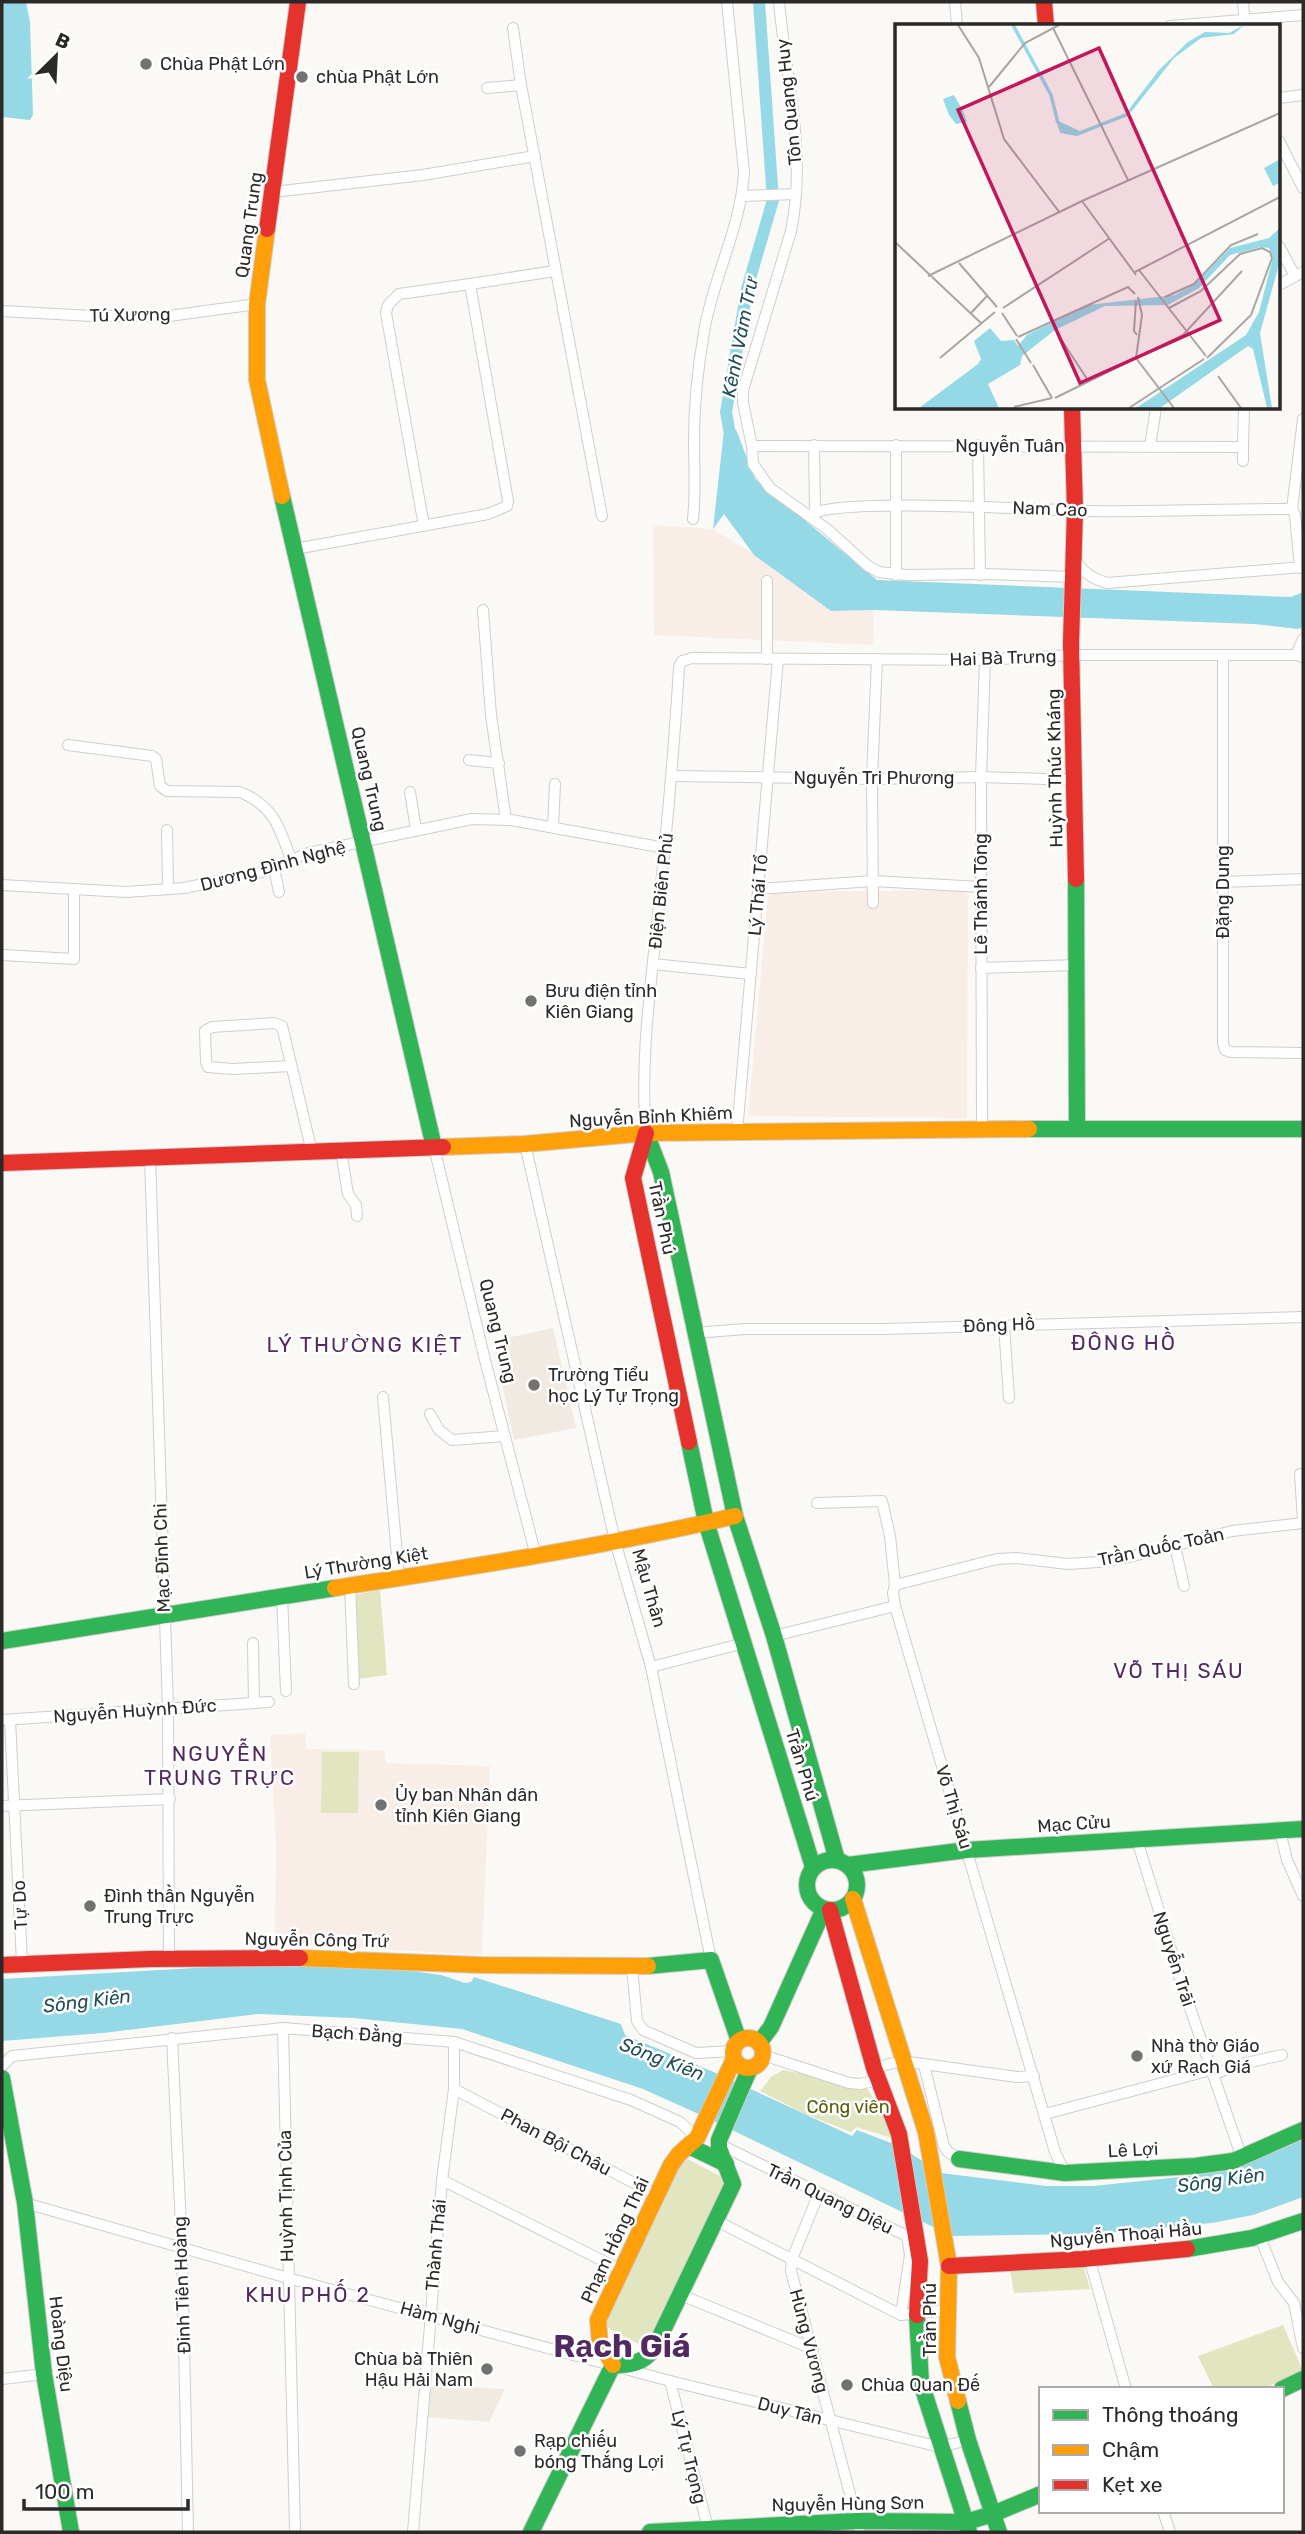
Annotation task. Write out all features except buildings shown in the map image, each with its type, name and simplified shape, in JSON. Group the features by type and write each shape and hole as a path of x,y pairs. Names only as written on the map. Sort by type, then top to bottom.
{"main road":[{"name":"Quang Trung","path":"298,2 257,304 257,380 434,1147"},
{"path":"1044,2 1046,24"},
{"name":"Huỳnh Thúc Kháng","path":"1072,410 1075,510 1072,649 1076,780 1077,1128"},
{"name":"Nguyễn Bỉnh Khiêm","path":"2,1163 525,1144 646,1133 1077,1128 1303,1129"},
{"name":"Trần Phú","path":"646,1133 661,1172 735,1516 843,1862 855,1875 857,1888 853,1899 926,2132 948,2259 947,2357 968,2440 999,2532"},
{"name":"Trần Phú","path":"646,1133 633,1178 706,1522 813,1867 806,1886 809,1896 815,1904 827,1910 876,2074 899,2134 920,2261 909,2315 921,2383 967,2527"},
{"path":"675,1366 701,1361"},
{"name":"Lý Thường Kiệt","path":"2,1642 536,1556 735,1516"},
{"path":"744,1643 774,1636"},
{"name":"Mạc Cửu","path":"843,1862 967,1850 1303,1829"},
{"path":"813,1867 824,1860 843,1862"},
{"path":"531,2532 613,2365 635,2364 648,2356 681,2295 733,2184 719,2142 748,2074 760,2062 761,2049 827,1910 846,1906 853,1899"},
{"name":"Nguyễn Công Trứ","path":"2,1965 169,1959 315,1958 481,1965 632,1967 711,1959"},
{"name":"Mậu Thân","path":"711,1959 734,2056"},
{"path":"748,2074 734,2056 747,2038 761,2049"},
{"name":"Phạm Hồng Thái","path":"613,2365 596,2332 602,2311 675,2158 693,2142 734,2056"},
{"name":"Hoàng Diệu","path":"2,2078 8,2158 25,2203 44,2374 71,2532"},
{"name":"Lê Lợi","path":"959,2160 1065,2173 1195,2166 1233,2161 1303,2130"},
{"path":"693,2142 726,2164"},
{"name":"Nguyễn Thoại Hầu","path":"948,2259 1090,2261 1211,2247 1260,2237 1303,2221"},
{"path":"1284,2388 1303,2379"},
{"name":"Nguyễn Hùng Sơn","path":"650,2532 967,2527 1039,2495"}],"street":[{"path":"693,519 698,375 704,329 743,196 744,172 727,2"},
{"name":"Tôn Quang Huy","path":"779,2 796,129 796,194 791,231 743,390 744,414 757,446 753,464 770,488 812,513 873,570 896,575"},
{"path":"955,2 957,24"},
{"path":"1243,2 1245,23"},
{"path":"1220,24 1303,15"},
{"path":"513,28 521,85 602,516"},
{"path":"487,88 521,85"},
{"path":"1280,99 1303,95"},
{"path":"1280,143 1303,188"},
{"path":"273,192 423,175 534,156"},
{"path":"743,196 796,194"},
{"path":"1280,247 1299,274 1280,284"},
{"path":"424,526 386,313 388,305 399,294 555,271"},
{"path":"295,549 502,510 508,501 470,284"},
{"name":"Tú Xương","path":"2,311 92,316 169,316 257,304"},
{"path":"1150,446 1156,410"},
{"path":"1242,461 1244,410"},
{"path":"1074,558 1084,573 1107,583 1302,568 1292,509 1303,419"},
{"path":"812,513 814,445"},
{"path":"896,445 896,575 980,575 1073,582"},
{"path":"978,445 980,575"},
{"name":"Nguyễn Tuân","path":"757,446 1243,447"},
{"name":"Nam Cao","path":"812,513 896,507 1292,509"},
{"name":"Lý Thái Tổ","path":"737,1132 767,777 773,659 767,581"},
{"path":"483,610 491,715 506,820"},
{"name":"Hai Bà Trưng","path":"692,658 985,660 1072,649 1223,656 1299,656 1303,639"},
{"name":"Đặng Dung","path":"1223,656 1223,1043 1225,1050 1303,1053"},
{"name":"Điện Biên Phủ","path":"646,1133 643,1100 653,964 673,776 679,667 682,661 692,658"},
{"path":"873,904 872,779 877,659"},
{"name":"Lê Thánh Tông","path":"982,1129 981,777 985,660"},
{"path":"68,745 152,756 156,759 160,786 167,791 240,792 248,795 271,812 291,859"},
{"path":"470,760 499,763"},
{"name":"Nguyễn Tri Phương","path":"673,776 1076,780"},
{"path":"553,827 555,784"},
{"path":"410,792 416,829"},
{"name":"Dương Đình Nghệ","path":"2,885 126,892 217,883 274,867 291,859 364,840 472,819 506,820 553,827 665,848"},
{"path":"167,830 168,889"},
{"path":"274,867 279,892"},
{"path":"1222,882 1303,879"},
{"path":"759,889 873,881 981,887"},
{"path":"2,955 74,959 74,889"},
{"path":"653,964 751,974"},
{"path":"981,968 1076,965"},
{"path":"291,1066 233,1069 208,1067 205,1061 205,1031 212,1027 279,1024 284,1030 312,1152"},
{"name":"Mậu Thân","path":"525,1144 615,1541 651,1667 711,1959"},
{"name":"Quang Trung","path":"434,1147 536,1556"},
{"path":"341,1151 348,1194 356,1205 357,1216"},
{"name":"Mạc Đĩnh Chi","path":"150,1157 168,1709 169,1959"},
{"name":"Đông Hồ","path":"695,1333 745,1329 883,1329 1303,1317"},
{"path":"1004,1325 1009,1398"},
{"path":"383,1397 399,1578"},
{"path":"430,1414 439,1430 452,1440 505,1436"},
{"path":"1300,1474 1303,1522"},
{"name":"Võ Thị Sáu","path":"817,1503 882,1501 890,1536 895,1606 1055,2152 1065,2173"},
{"name":"Trần Quốc Toản","path":"895,1585 997,1559 1016,1558 1068,1564 1098,1562 1129,1558 1232,1531 1303,1522"},
{"path":"1175,1546 1184,1586"},
{"path":"350,1585 354,1685"},
{"path":"282,1596 286,1691"},
{"path":"774,1636 895,1606"},
{"path":"253,1643 254,1703"},
{"path":"651,1667 744,1643"},
{"name":"Nguyễn Huỳnh Đức","path":"6,1720 269,1702"},
{"name":"Tự Do","path":"6,1720 15,1805 22,1963"},
{"path":"2,1806 170,1799"},
{"path":"1280,1830 1287,1860 1303,1896"},
{"name":"Nguyễn Trãi","path":"1137,1840 1182,1985 1242,2158"},
{"path":"632,1967 637,2021 643,2030 696,2053 734,2056"},
{"name":"Bạch Đằng","path":"2,2066 12,2056 283,2028 454,2042 631,2100 680,2122 693,2142"},
{"name":"Huỳnh Tịnh Của","path":"283,2028 295,2532"},
{"name":"Đinh Tiên Hoàng","path":"172,2038 182,2246 188,2532"},
{"name":"Thành Thái","path":"413,2532 442,2180 454,2089 454,2042"},
{"path":"761,2049 849,2083 860,2084 902,2061 1017,2077 1034,2076"},
{"path":"1045,2114 1282,2055"},
{"path":"924,2065 944,2146 959,2160"},
{"name":"Phan Bội Châu","path":"454,2089 657,2195"},
{"name":"Trần Quang Diệu","path":"719,2142 907,2236 910,2255 909,2315"},
{"path":"442,2180 621,2270"},
{"path":"792,2259 819,2193"},
{"name":"Hàm Nghi","path":"25,2203 288,2278 613,2365"},
{"path":"717,2221 909,2315 948,2309"},
{"path":"1260,2237 1278,2282 1294,2303 1303,2348"},
{"name":"Hùng Vương","path":"792,2259 791,2271 859,2527"},
{"path":"1090,2261 1125,2387"},
{"path":"681,2295 813,2349"},
{"name":"Duy Tân","path":"613,2365 940,2446 968,2440"},
{"path":"2,2379 44,2374"},
{"name":"Lý Tự Trọng","path":"670,2381 708,2530"},
{"path":"1164,2513 1170,2532"}],"shaded area":[{"path":"653,525 713,529 831,611 874,610 873,645 654,635"},
{"path":"963,890 968,895 967,1118 748,1116 768,897 773,892"},
{"name":"Trường Tiểu học Lý Tự Trọng","path":"553,1328 576,1428 514,1440 493,1341"},
{"name":"Ủy ban Nhân dân tỉnh Kiên Giang","path":"305,1733 307,1749 384,1750 386,1763 490,1766 482,1955 275,1943 276,1844 270,1735"},
{"path":"429,2385 505,2389 489,2422 425,2417"}],"green space":[{"path":"380,1590 387,1675 358,1679 354,1595"},
{"path":"322,1752 359,1752 358,1813 321,1813"},
{"name":"Công viên","path":"783,2070 867,2088 891,2126 892,2138 856,2127 851,2132 805,2114 760,2091 771,2077"},
{"path":"686,2158 727,2180 647,2348 612,2331 605,2324 678,2162"},
{"path":"1083,2265 1090,2289 1014,2293 1010,2270"},
{"path":"1283,2325 1303,2371 1267,2387 1213,2387 1198,2356"}],"water":[{"path":"2,2 26,2 30,22 33,115 30,120 2,117"},
{"path":"726,412 737,432 755,479 877,580 1291,597 1303,592 1303,627 1298,629 1254,624 874,610 831,611 754,555 724,514 713,529"},
{"name":"Sông Kiên","path":"333,1960 441,1975 465,1983 471,1982 474,1977 621,2024 625,2035 716,2073 852,2136 857,2130 899,2146 941,2173 1046,2186 1093,2186 1190,2176 1234,2168 1303,2139 1303,2197 1253,2215 1212,2223 1096,2234 952,2236 643,2089 462,2029 353,2018 259,2014 103,2033 2,2041 2,1979"}],"waterway":[{"name":"Kênh Vàm Trư","path":"729,429 726,412 747,289 773,200 759,2"}],"traffic: fast":[{"path":"282,496 434,1147"},
{"path":"1076,879 1077,1128"},
{"path":"1029,1129 1303,1129"},
{"path":"646,1133 661,1172 735,1516 774,1636 837,1860"},
{"path":"689,1442 706,1522 813,1867"},
{"path":"2,1641 335,1588"},
{"path":"848,1865 967,1850 1303,1829"},
{"path":"832,1860 850,1867 857,1885 850,1903 832,1910 814,1903 807,1885 814,1867 832,1860"},
{"path":"759,2043 771,2027 824,1909"},
{"path":"648,1966 711,1960 739,2041"},
{"path":"613,2365 636,2363 654,2349 733,2184 719,2148 719,2140 750,2068"},
{"path":"2,2078 25,2203 44,2374 71,2532"},
{"path":"959,2159 1065,2173 1195,2166 1233,2161 1303,2130"},
{"path":"689,2146 726,2164"},
{"path":"1187,2249 1252,2238 1303,2221"},
{"path":"917,2315 921,2383 969,2532"},
{"path":"531,2532 613,2365"},
{"path":"1284,2388 1303,2379"},
{"path":"958,2401 968,2440 999,2532"},
{"path":"650,2532 857,2521 966,2522 1039,2495"}],"traffic: slow":[{"path":"267,229 257,304 257,380 282,496"},
{"path":"443,1147 525,1144 646,1133 1029,1129"},
{"path":"335,1588 586,1547 735,1516"},
{"path":"853,1899 926,2132 949,2266 947,2357 958,2401"},
{"path":"300,1958 481,1965 648,1966"},
{"path":"748,2038 759,2042 763,2053 759,2064 748,2068 737,2064 733,2053 737,2042 748,2038"},
{"path":"613,2365 600,2344 598,2320 671,2165 697,2138 734,2059"}],"traffic: jam":[{"path":"267,229 298,2"},
{"path":"1044,2 1046,24"},
{"path":"1072,410 1075,510 1071,643 1076,879"},
{"path":"646,1133 633,1178 689,1442"},
{"path":"2,1163 443,1147"},
{"path":"830,1910 874,2068 899,2134 920,2261 917,2315"},
{"path":"2,1965 150,1959 300,1958"},
{"path":"949,2266 1083,2259 1187,2249"}],"place":[{"name":"Chùa Phật Lớn","path":"146,64"},
{"name":"chùa Phật Lớn","path":"302,77"},
{"name":"Bưu điện tỉnh Kiên Giang","path":"531,1001"},
{"name":"Trường Tiểu học Lý Tự Trọng","path":"534,1385"},
{"name":"Ủy ban Nhân dân tỉnh Kiên Giang","path":"381,1805"},
{"name":"Đình thần Nguyễn Trung Trực","path":"90,1906"},
{"name":"Nhà thờ Giáo xứ Rạch Giá","path":"1137,2056"},
{"name":"Chùa bà Thiên Hậu Hải Nam","path":"487,2369"},
{"name":"Chùa Quan Đế","path":"847,2385"},
{"name":"Rạp chiếu bóng Thắng Lợi","path":"520,2451"}],"district":[{"name":"ĐÔNG HỒ","path":"1124,1342"},
{"name":"LÝ THƯỜNG KIỆT","path":"365,1344"},
{"name":"VÕ THỊ SÁU","path":"1179,1670"},
{"name":"NGUYỄN TRUNG TRỰC","path":"220,1765"},
{"name":"KHU PHỐ 2","path":"308,2294"},
{"name":"Rạch Giá","path":"622,2346"}]}
